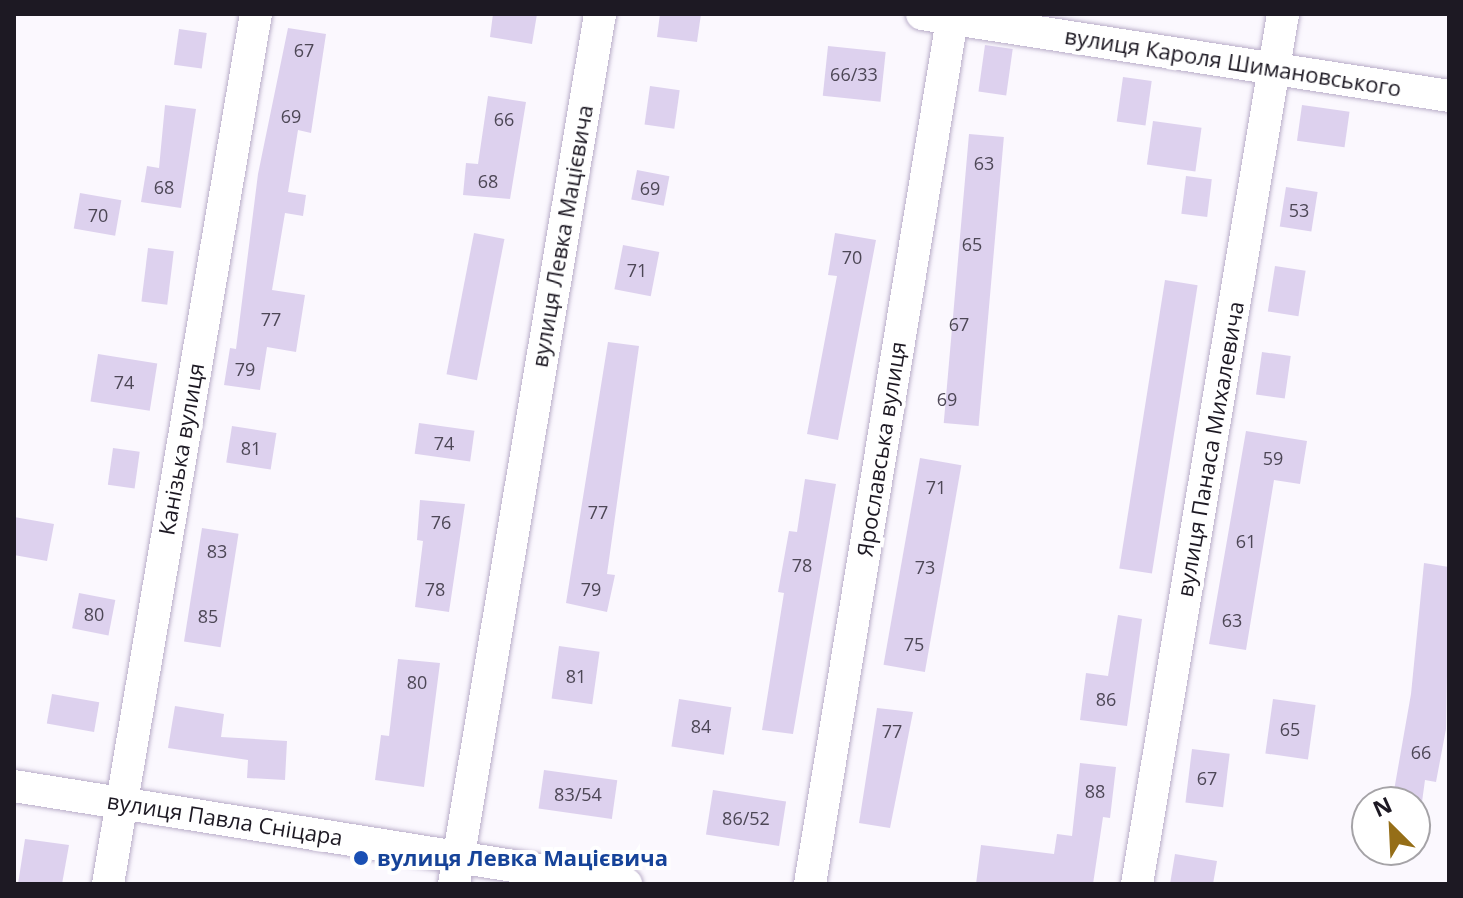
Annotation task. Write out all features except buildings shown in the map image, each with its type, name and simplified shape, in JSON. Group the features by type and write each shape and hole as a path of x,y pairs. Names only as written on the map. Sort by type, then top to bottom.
{"street":[{"name":"Канізька вулиця","path":"108,884 256,14"},
{"name":"вулиця Левка Мацієвича","path":"456,870 600,14"},
{"name":"вулиця Панаса Михалевича","path":"1137,884 1283,14"},
{"name":"вулиця Кароля Шимановського","path":"942,16 1449,96"},
{"name":"Ярославська вулиця","path":"810,884 942,16"},
{"name":"вулиця Павла Сніцара","path":"14,786 120,803 456,870 626,884"}],"place":[{"name":"вулиця Левка Мацієвича","path":"361,858"}]}
